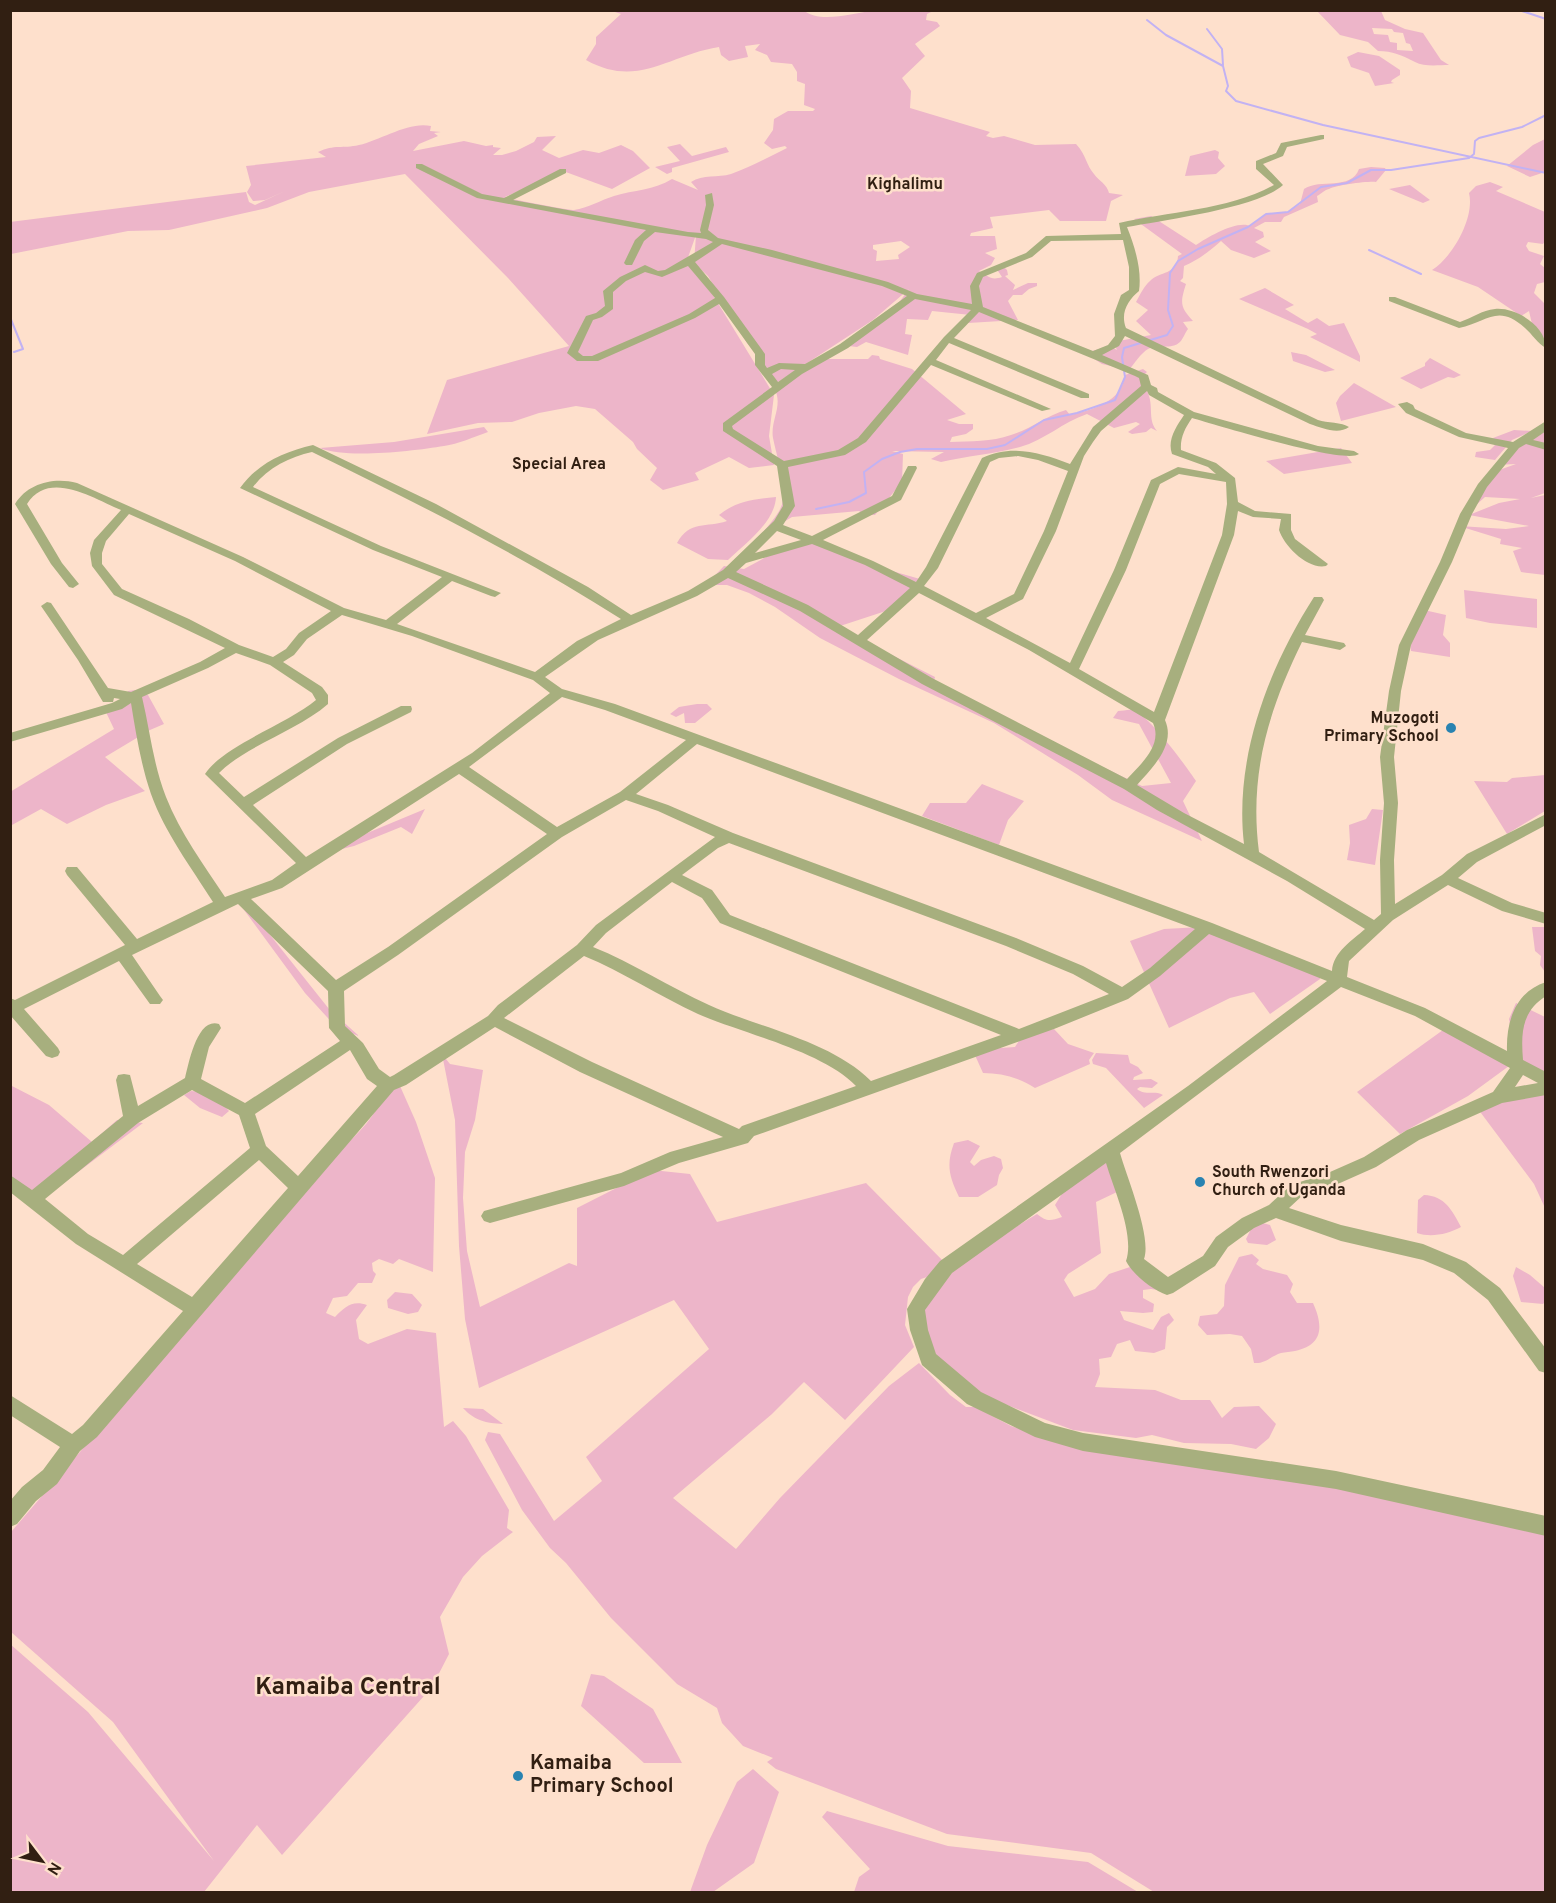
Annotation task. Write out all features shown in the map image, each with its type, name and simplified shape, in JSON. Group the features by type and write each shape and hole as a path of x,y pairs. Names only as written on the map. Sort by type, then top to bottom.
{"street":[{"path":"1321,137 1284,145 1280,154 1259,163 1278,187 1264,194 1209,209 1124,224 1135,273 1135,287 1134,291 1126,295 1126,302 1117,320 1121,330 1314,422 1330,427 1344,427"},
{"path":"419,166 473,194 708,236 720,242 769,252 885,284 904,290 914,297"},
{"path":"504,201 563,171"},
{"path":"708,236 704,230 710,205 709,195"},
{"path":"629,263 640,240 654,228"},
{"path":"978,308 975,291 976,278 991,269 1027,256 1049,238 1126,237"},
{"path":"720,242 690,261 663,274 656,275 645,268 616,284 608,291 610,307 599,315 589,318 578,345 572,353 581,360 594,359 692,316 721,299"},
{"path":"690,261 706,277 733,319 760,354 760,365 777,387"},
{"path":"537,677 581,644 681,599 728,573 741,561 776,525 788,511 789,506 782,465 726,428 777,387 844,346 910,297 978,308 1037,329 1139,374 1144,377 1146,387 1169,404 1190,414 1317,449 1354,454"},
{"path":"1392,299 1458,324 1486,314 1504,311 1526,323 1545,345"},
{"path":"782,465 837,454 862,440 947,339 978,308"},
{"path":"1093,354 1114,345 1121,330"},
{"path":"947,339 1085,396"},
{"path":"930,361 1046,409"},
{"path":"767,372 783,366 806,368"},
{"path":"974,618 1012,601 1023,591 1050,531 1079,456 1097,429 1146,387"},
{"path":"1403,404 1409,407 1410,411 1463,435 1545,447"},
{"path":"1158,720 1228,535 1233,504 1231,480 1212,465 1176,452 1175,446 1180,426 1190,414"},
{"path":"1388,916 1387,860 1391,803 1387,757 1395,691 1405,645 1446,562 1466,514 1482,486 1519,443 1545,424"},
{"path":"495,593 369,544 246,488 252,479 263,470 301,450 313,448 432,506 584,590 631,620"},
{"path":"859,641 917,588 937,561 964,501 988,459 1002,455 1022,454 1047,459 1073,469"},
{"path":"741,561 814,540 897,498 912,468"},
{"path":"1074,669 1120,570 1155,482 1178,470 1231,480"},
{"path":"73,584 57,564 22,509 22,501 31,493 46,487 68,483 238,559 340,611 388,625 537,677 559,693 575,695 1207,927 1420,1012 1545,1080"},
{"path":"1233,504 1253,514 1287,515 1285,529 1289,539 1304,553 1322,564"},
{"path":"128,509 100,540 96,553 96,564 118,592 185,622 235,648 274,662 322,695 323,701 309,713 268,735 214,769 212,774 304,864"},
{"path":"776,525 869,563 1074,669 1158,720 1163,728 1157,749 1129,786"},
{"path":"728,573 804,609 927,681 1129,786 1196,828 1252,854 1374,927"},
{"path":"388,625 450,576"},
{"path":"1252,854 1246,811 1260,732 1278,676 1318,600"},
{"path":"47,606 105,692 111,708"},
{"path":"274,662 288,654 303,636 340,611"},
{"path":"1299,638 1340,646"},
{"path":"10,738 111,708 136,697 147,688 204,665 235,648"},
{"path":"105,692 136,697"},
{"path":"52,1052 11,1006 130,951 222,904 277,884 304,864 459,767 559,693"},
{"path":"136,697 152,778 159,798 186,849 222,904"},
{"path":"243,805 301,765 360,731 405,709"},
{"path":"336,989 344,981 393,951 557,834 625,795 672,755 695,739"},
{"path":"459,767 557,834"},
{"path":"625,795 663,808 728,837 1011,942 1078,970 1123,995"},
{"path":"1545,819 1472,858 1448,879 1388,916 1344,957 1340,964 1339,980 1267,1037 1111,1152 946,1266 927,1290 916,1309 919,1330 929,1359 974,1398 1013,1419 1042,1431 1083,1442 1336,1480 1545,1526"},
{"path":"10,1517 29,1494 50,1477 73,1445 90,1431 188,1319 194,1308 388,1085 400,1080 494,1020 504,1009 582,949 601,929 713,844 728,837"},
{"path":"72,871 130,951 155,999"},
{"path":"672,876 707,894 725,919 1017,1035"},
{"path":"1448,879 1507,907 1545,920"},
{"path":"241,898 336,989 337,1028 352,1041 373,1074 388,1085"},
{"path":"490,1216 624,1179 676,1157 742,1138 748,1131 1123,995 1155,972 1207,927"},
{"path":"582,949 602,956 704,1010 820,1057 855,1074 868,1089"},
{"path":"1499,1097 1518,1064 1514,1039 1518,1014 1527,999 1545,988"},
{"path":"494,1020 586,1068 742,1138"},
{"path":"33,1199 132,1118 192,1082 201,1046 213,1028"},
{"path":"246,1111 352,1041"},
{"path":"124,1080 132,1118"},
{"path":"192,1082 246,1111 259,1150 299,1187"},
{"path":"1111,1152 1137,1238 1138,1252 1135,1261 1144,1271 1161,1280 1167,1287 1209,1261 1222,1242 1248,1223 1275,1210 1297,1190 1334,1178 1370,1162 1413,1135 1499,1097 1545,1088"},
{"path":"123,1264 259,1150"},
{"path":"10,1182 82,1239 194,1308"},
{"path":"1275,1210 1338,1232 1389,1245 1418,1248 1455,1265 1487,1286 1545,1365"},
{"path":"10,1404 73,1445"}],"shaded area":[{"path":"609,10 803,10 810,14 827,17 880,10 933,11 927,14 926,20 937,22 940,26 915,44 925,56 902,78 911,91 910,108 990,132 986,136 993,138 1004,136 1035,145 1076,144 1091,171 1105,185 1109,193 1123,195 1111,201 1106,221 1060,221 1049,210 990,217 993,228 971,233 970,236 995,236 997,249 985,253 995,258 991,265 979,271 990,277 998,278 1002,277 996,268 1004,267 1008,275 1005,276 1015,285 1013,290 1028,283 1037,283 1037,286 1022,295 1013,295 1008,301 1018,320 968,323 971,315 932,311 928,320 907,319 905,334 912,335 908,355 866,342 857,347 840,345 900,301 909,289 873,320 772,386 760,358 747,343 708,276 694,263 696,235 686,263 702,277 774,395 769,436 774,465 749,468 729,457 695,473 699,480 663,490 650,480 657,468 637,449 633,442 595,409 576,406 539,413 512,422 478,423 427,434 447,380 569,346 508,278 405,174 309,192 267,208 169,230 128,231 11,254 10,222 246,192 249,202 255,205 285,191 265,200 253,201 247,192 251,185 246,166 326,157 318,152 329,148 368,143 404,128 422,125 431,126 430,131 441,132 434,133 438,136 419,144 413,151 464,141 486,146 493,145 493,147 501,148 493,155 502,155 534,142 537,137 556,136 542,150 559,158 583,150 599,153 621,145 633,151 650,168 612,189 563,171 505,197 509,198 574,210 672,179 698,190 691,182 700,178 731,174 787,148 785,146 772,149 764,143 773,130 774,119 788,111 813,111 815,109 804,105 805,84 797,81 797,72 792,64 771,62 767,55 755,50 760,44 745,46 748,57 729,61 721,55 719,47 637,71 605,68 586,60 596,44 596,37 621,14","holes":["901,241 910,247 898,255 899,259 876,261 877,251 873,249 873,245"]},
{"path":"1317,11 1381,11 1385,20 1405,29 1423,33 1441,60 1449,65 1419,64 1397,54 1378,51 1368,42 1340,35","holes":["1372,28 1392,29 1394,32 1403,33 1406,43 1410,44 1413,51 1397,50 1397,43 1390,42 1388,35 1374,34"]},
{"path":"1358,52 1379,56 1400,70 1400,75 1392,80 1391,82 1394,83 1375,86 1369,73 1351,67 1347,57"},
{"path":"1545,139 1545,172 1530,177 1507,166 1533,145"},
{"path":"680,144 692,156 726,147 729,152 672,168 672,172 667,174 655,167 680,161 667,147"},
{"path":"1215,150 1219,152 1218,158 1225,166 1216,174 1185,176 1190,156"},
{"path":"1371,167 1386,170 1376,182 1339,186 1327,190 1317,196 1318,202 1284,217 1281,222 1265,222 1254,228 1263,232 1264,237 1255,242 1271,251 1254,258 1231,250 1221,241 1204,255 1184,266 1183,278 1180,281 1186,284 1182,304 1193,321 1183,322 1188,329 1177,344 1148,349 1129,370 1102,364 1085,353 1110,346 1117,350 1113,342 1151,335 1136,321 1148,310 1136,302 1148,283 1175,267 1178,256 1182,254 1134,219 1151,216 1196,245 1230,227 1250,226 1266,214 1288,212 1300,204 1304,189 1318,184 1349,180 1359,169"},
{"path":"1490,182 1503,187 1496,191 1545,212 1545,241 1543,244 1528,242 1526,246 1529,251 1544,256 1540,264 1545,268 1545,282 1537,284 1534,293 1545,304 1545,340 1532,324 1529,311 1521,316 1478,287 1432,270 1447,256 1461,236 1469,213 1469,193 1476,186"},
{"path":"1410,185 1430,200 1423,203 1389,189"},
{"path":"1265,288 1294,305 1285,309 1308,323 1317,318 1329,326 1344,323 1360,356 1360,362 1310,337 1317,334 1308,329 1239,299"},
{"path":"1291,352 1306,355 1335,370 1325,372 1293,361"},
{"path":"872,355 912,369 966,414 947,420 959,424 973,424 973,429 966,434 952,437 950,442 996,439 1018,432 1066,410 1070,415 1096,407 1118,392 1125,375 1143,369 1147,372 1142,377 1150,401 1154,427 1157,431 1151,428 1146,432 1132,434 1128,432 1140,424 1136,422 1114,428 1087,414 1029,444 1000,451 941,462 931,459 944,452 892,451 903,454 902,482 875,515 863,514 859,511 792,517 759,537 777,515 783,500 779,462 773,438 778,400 774,388 816,359 868,359"},
{"path":"1430,358 1461,375 1454,378 1448,377 1421,389 1400,378 1425,366"},
{"path":"1354,383 1396,407 1341,421 1336,403"},
{"path":"484,427 488,432 466,440 416,450 363,454 320,448 394,442"},
{"path":"1545,428 1545,493 1531,498 1545,495 1545,575 1521,572 1513,551 1522,548 1500,544 1501,539 1459,526 1506,529 1529,526 1469,515 1499,503 1520,499 1485,497 1465,515 1488,474 1516,464 1495,465"},
{"path":"1514,430 1532,431 1512,440 1495,460 1475,457 1476,452 1490,450 1496,444 1493,438"},
{"path":"1341,448 1352,463 1284,474 1266,461"},
{"path":"776,497 765,524 728,560 708,559 677,543 687,531 693,528 727,521 719,515 732,507 753,500"},
{"path":"814,543 885,569 927,581 898,607 837,627 935,677 933,685 1142,786 1171,783 1139,724 1113,718 1118,711 1133,710 1140,714 1167,742 1196,781 1183,801 1202,841 1112,800 1078,775 994,723 899,679 820,638 775,607 749,593 727,585 713,585 700,591 724,566 744,569 785,547"},
{"path":"1464,590 1537,599 1537,628 1466,618"},
{"path":"1424,610 1446,615 1443,635 1450,643 1450,657 1411,651 1409,635"},
{"path":"135,690 148,695 164,724 105,757 145,791 106,805 67,824 41,809 12,825 10,792 114,729 105,710 126,696 128,691"},
{"path":"707,704 712,709 695,723 685,723 684,713 676,717 670,714 679,707"},
{"path":"1545,775 1545,811 1507,834 1474,781 1507,782 1512,778"},
{"path":"982,784 1024,801 1008,820 999,845 922,816 930,803 966,803"},
{"path":"425,809 412,834 401,827 354,846 334,851 360,836"},
{"path":"1372,809 1383,810 1375,865 1347,860 1350,843 1349,825 1366,819"},
{"path":"236,899 243,901 329,1009 359,1036 337,1028 305,993"},
{"path":"1201,927 1321,974 1320,979 1270,1014 1254,992 1230,998 1169,1028 1130,941 1164,929"},
{"path":"1532,927 1545,927 1545,972 1540,965 1541,956 1535,951"},
{"path":"1516,1003 1545,1017 1545,1073 1517,1059 1509,1019"},
{"path":"1054,1029 1068,1044 1094,1053 1089,1060 1090,1064 1035,1088 1010,1077 983,1073 974,1053 986,1049 1015,1047 1022,1036"},
{"path":"1443,1030 1509,1066 1468,1096 1400,1134 1357,1092"},
{"path":"1096,1053 1128,1055 1130,1063 1143,1073 1134,1077 1133,1080 1151,1079 1158,1083 1152,1088 1137,1089 1163,1095 1144,1108 1106,1068 1093,1064 1092,1060"},
{"path":"442,1054 450,1064 483,1070 475,1120 465,1152 463,1198 467,1251 480,1307 569,1263 577,1266 577,1208 652,1170 690,1174 717,1222 866,1183 951,1269 921,1279 913,1287 908,1297 905,1325 914,1347 845,1420 804,1382 772,1414 673,1498 736,1549 780,1498 889,1386 919,1363 950,1395 966,1407 975,1407 1011,1426 1059,1441 1307,1476 1545,1528 1545,1892 1154,1892 1091,1853 947,1834 776,1769 767,1762 773,1758 743,1746 722,1723 717,1708 677,1684 611,1618 566,1563 550,1548 522,1510 485,1440 488,1432 500,1434 554,1521 602,1481 586,1457 709,1349 674,1300 479,1388 465,1319 459,1246 455,1120"},
{"path":"10,1085 49,1105 92,1142 117,1120 143,1123 41,1200 11,1179"},
{"path":"400,1086 416,1122 435,1178 433,1272 399,1259 393,1264 379,1259 372,1263 376,1274 372,1283 358,1283 347,1296 333,1298 326,1313 335,1317 349,1305 357,1303 367,1305 356,1320 359,1339 368,1344 407,1329 436,1333 444,1427 453,1421 466,1436 509,1510 507,1528 513,1532 482,1556 463,1577 440,1617 449,1654 432,1687 282,1855 257,1825 204,1892 11,1892 10,1644 88,1712 214,1861 113,1722 11,1632 11,1532 339,1151 366,1123 378,1107 385,1089"},
{"path":"191,1091 213,1096 229,1111 222,1117 200,1108 184,1095"},
{"path":"1545,1092 1545,1208 1534,1184 1475,1105"},
{"path":"968,1140 980,1146 970,1162 974,1166 981,1160 994,1156 1001,1159 1003,1168 997,1185 978,1197 959,1197 950,1170 954,1143"},
{"path":"1105,1156 1117,1192 1096,1202 1101,1253 1068,1274 1064,1280 1074,1297 1095,1289 1109,1274 1133,1266 1164,1291 1143,1290 1143,1298 1154,1304 1153,1312 1120,1311 1124,1320 1153,1330 1161,1317 1169,1313 1174,1320 1167,1327 1165,1349 1154,1353 1135,1351 1130,1340 1117,1344 1111,1357 1099,1359 1100,1374 1095,1387 1155,1390 1181,1400 1210,1400 1222,1418 1234,1407 1259,1406 1276,1424 1269,1438 1256,1449 1231,1444 1184,1443 1152,1435 1136,1438 1073,1430 970,1391 929,1350 922,1303 933,1289 945,1276 990,1242 1037,1214 1049,1220 1062,1217 1055,1205 1063,1192"},
{"path":"1424,1195 1443,1201 1461,1227 1439,1234 1417,1233 1418,1200"},
{"path":"1259,1222 1270,1225 1276,1240 1267,1245 1248,1243 1246,1239 1251,1229"},
{"path":"1252,1254 1259,1260 1256,1264 1263,1269 1287,1275 1293,1284 1290,1292 1297,1303 1313,1303 1319,1326 1316,1339 1305,1348 1281,1353 1258,1363 1254,1363 1251,1349 1242,1336 1207,1335 1198,1325 1200,1316 1217,1314 1224,1306 1225,1285 1239,1257"},
{"path":"1516,1267 1545,1288 1543,1304 1521,1302 1513,1276"},
{"path":"395,1292 412,1294 422,1305 418,1312 408,1314 388,1308 387,1300"},
{"path":"463,1408 483,1409 503,1424 481,1421"},
{"path":"591,1674 604,1676 653,1709 682,1763 644,1763 581,1706"},
{"path":"753,1769 779,1792 754,1863 713,1892 690,1892 707,1845 737,1782"},
{"path":"827,1811 948,1846 1088,1862 1138,1892 854,1892 859,1877 870,1869 822,1817"}],"waterway":[{"path":"1519,10 1546,19"},
{"path":"1147,20 1166,35 1223,66 1228,86 1226,91 1236,101 1323,125 1471,157"},
{"path":"1207,29 1222,49 1223,65"},
{"path":"1471,157 1474,154 1475,141 1479,138 1522,127 1546,115"},
{"path":"816,509 849,502 866,493 864,472 882,459 900,452 917,449 987,449 1005,445 1044,420 1077,413 1115,400 1125,377 1122,357 1124,348 1167,335 1173,326 1168,310 1170,273 1178,261 1198,249 1248,227 1266,214 1288,212 1321,187 1347,183 1371,170 1391,170 1471,157"},
{"path":"1471,157 1546,173"},
{"path":"1369,250 1421,274"},
{"path":"10,317 23,349 14,352"}],"place":[{"name":"Muzogoti Primary School","path":"1451,728"},
{"name":"South Rwenzori Church of Uganda","path":"1200,1182"},
{"name":"Kamaiba Primary School","path":"518,1776"}],"district":[{"name":"Kighalimu","path":"905,185"},
{"name":"Special Area","path":"559,465"},
{"name":"Kamaiba Central","path":"348,1688"}]}
